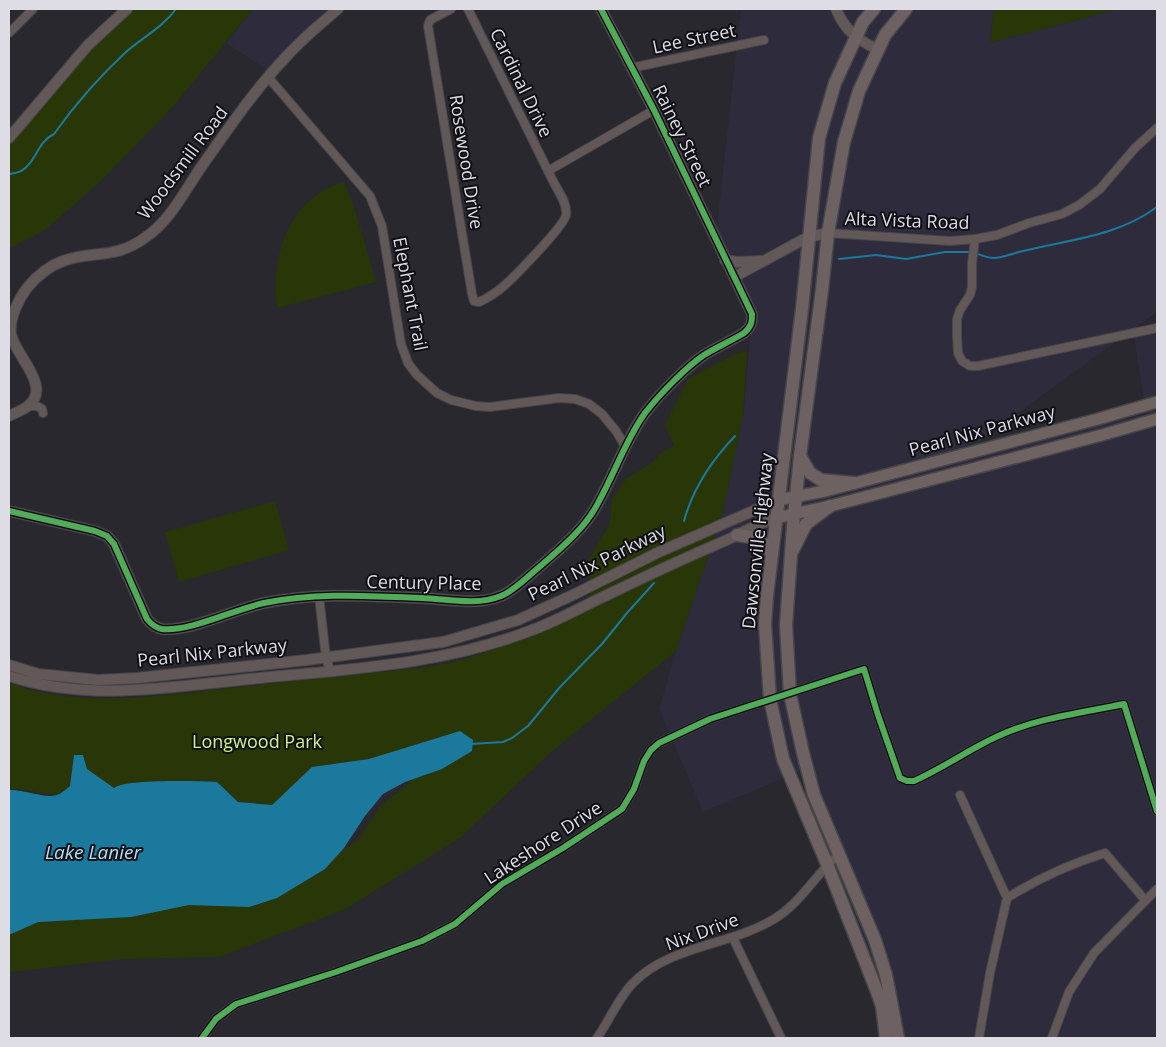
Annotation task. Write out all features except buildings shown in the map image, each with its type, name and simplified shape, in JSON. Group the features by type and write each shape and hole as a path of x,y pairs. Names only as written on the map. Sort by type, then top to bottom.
{"main road":[{"name":"Dawsonville Highway","path":"874,9 863,22 835,83 819,138 802,309 766,596 765,624 770,699 782,759 828,864 882,1006 886,1038"},
{"name":"Dawsonville Highway","path":"898,1038 886,975 875,940 814,795 802,753 790,694 786,625 790,554 800,456 828,233 844,142 859,90 885,35 906,9"},
{"name":"Pearl Nix Parkway","path":"778,500 825,491 1157,402"},
{"name":"Pearl Nix Parkway","path":"776,518 830,506 1157,419"},
{"path":"800,456 810,474 821,480 854,483"},
{"path":"790,554 806,524 830,506"},
{"path":"737,535 756,536 766,544 772,554"}],"street":[{"path":"9,33 33,9"},
{"path":"9,138 88,46 127,9"},
{"name":"Woodsmill Road","path":"29,406 36,392 36,383 15,347 10,331 16,309 27,289 40,276 63,261 81,256 116,252 151,234 186,193 202,164 268,77 304,39 338,9"},
{"name":"Rosewood Drive","path":"450,9 430,20 428,26 474,301 479,302 501,288"},
{"name":"Cardinal Drive","path":"468,9 566,206 567,214 564,222 501,288"},
{"name":"Rainey Street","path":"601,9 654,110 734,277"},
{"path":"836,9 841,20 855,38 878,50"},
{"name":"Lee Street","path":"631,68 764,40"},
{"name":"Elephant Trail","path":"268,77 370,196 382,226 402,344 408,363 417,375 437,393 451,400 476,406 490,407 559,398 575,399 589,404 602,414 625,446"},
{"path":"548,171 654,110"},
{"name":"Alta Vista Road","path":"828,233 950,241 997,235 1029,223 1062,214 1080,205 1100,190 1135,148 1157,128"},
{"path":"734,277 808,236 828,233"},
{"path":"975,239 972,287 970,295 960,310 957,319 958,353 962,361 970,366 978,366 1157,328"},
{"path":"725,260 737,262 762,261"},
{"name":"Century Place","path":"9,511 102,533 114,544 147,619 160,629 182,628 256,604 285,599 319,596 408,597 473,602 505,594 542,565 586,521 598,504 625,446 647,411 682,374 704,356 737,338 750,328 752,314 734,277"},
{"path":"9,416 29,406 37,406 42,409 43,413"},
{"name":"Pearl Nix Parkway","path":"9,665 38,674 98,680 136,678 326,658 443,642 518,620 659,552 778,500"},
{"name":"Pearl Nix Parkway","path":"9,676 55,688 119,692 418,661 476,649 534,629 757,524 776,518"},
{"path":"319,596 326,658 330,670"},
{"name":"Lakeshore Drive","path":"202,1038 216,1019 236,1004 336,972 422,941 455,924 502,884 571,844 622,809 634,788 644,761 651,750 659,743 710,719 864,669 900,778 914,781 996,737 1013,730 1064,715 1124,704 1157,811"},
{"path":"960,795 1007,898 990,973 979,1038"},
{"path":"1007,898 1043,878 1104,853 1145,900"},
{"name":"Nix Drive","path":"597,1038 631,985 643,974 668,959 696,948 733,938 771,921 785,912 810,888 828,864 838,855"},
{"path":"1052,1038 1059,1015 1076,979 1094,954 1157,888"},
{"path":"733,938 781,1038"}],"shaded area":[{"path":"253,9 331,9 308,29 277,76 226,43"},
{"path":"741,9 994,9 990,43 1119,9 1157,9 1157,312 949,463 1146,414 1134,336 1157,328 1157,1038 897,1038 895,1021 801,771 703,812 659,709 676,651 723,512 743,417 752,317 716,234"}],"green space":[{"path":"121,9 253,9 170,110 102,180 45,230 9,249 9,137"},
{"path":"994,9 1119,9 990,43"},
{"path":"344,182 355,210 376,282 277,308 277,268 287,231 309,201 325,190"},
{"name":"Longwood Park","path":"747,351 743,417 723,512 676,651 551,752 460,838 344,910 219,957 123,959 9,972 9,926 296,881 359,839 381,805 409,784 422,754 313,767 272,805 238,802 217,782 147,782 121,785 114,788 87,769 83,755 74,755 70,786 56,795 17,789 9,790 9,683 36,691 64,696 91,698 147,697 428,667 462,660 537,635 590,609 589,560 610,523 612,499 627,478 652,463 661,453 674,446 665,425 688,379 735,354"},
{"path":"275,501 289,550 179,582 165,532"}],"water":[{"name":"Lake Lanier","path":"460,731 473,740 472,751 442,769 405,782 383,794 365,816 344,848 325,869 277,898 249,907 189,905 131,917 38,922 9,935 9,790 46,796 59,794 70,786 74,755 83,755 87,769 114,788 132,783 147,782 217,782 238,802 272,805 312,767 369,759"}],"waterway":[{"path":"9,174 20,172 26,167 44,142 54,134 107,71 126,52 159,27 176,9"},
{"path":"975,253 988,258 997,258 1093,236 1126,225 1157,207"},
{"path":"839,259 876,255 906,259 945,252 970,252"},
{"path":"684,521 704,475 735,436"},
{"path":"471,744 503,742 528,726 560,687 602,644 654,583"}],"cycle path":[{"path":"9,511 95,531 107,536 114,544 147,619 154,626 162,629 186,627 252,606 303,597 383,596 482,601 501,596 520,584 563,547 593,513 638,424 658,398 697,360 744,333 750,327 752,320 752,314 654,110 601,9"},
{"path":"202,1038 216,1019 236,1004 336,972 422,941 455,924 502,884 563,848 622,809 634,789 644,761 651,750 659,743 710,719 864,669 900,778 914,781 1011,730 1059,717 1124,704 1157,811"}]}
